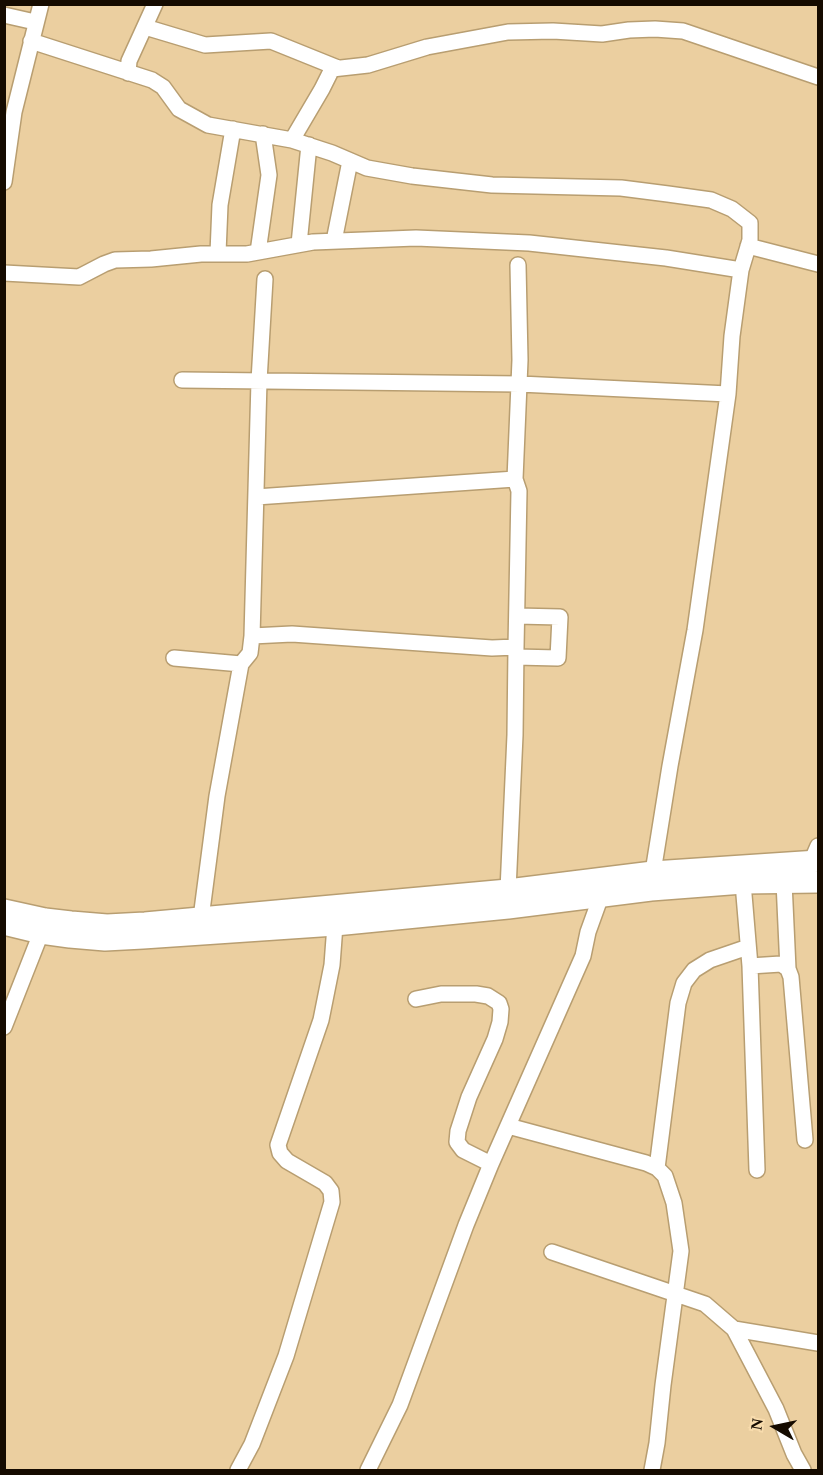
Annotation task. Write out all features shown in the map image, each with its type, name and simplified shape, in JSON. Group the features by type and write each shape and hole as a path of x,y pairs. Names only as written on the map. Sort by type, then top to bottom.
{"highway":[{"path":"4,910 45,919 107,925 508,890 653,872 816,856"},
{"path":"4,924 40,933 105,940 335,925 508,908 651,890 819,882"}],"street":[{"path":"4,182 14,112 41,4"},
{"path":"128,73 129,61 155,4"},
{"path":"4,15 35,22"},
{"path":"145,27 205,45 271,41 338,68"},
{"path":"292,140 332,69 368,65 427,47 508,32 553,31 602,34 656,29 683,31 819,77"},
{"path":"31,41 152,80 163,87 179,109 208,124 292,140 367,168 492,185 621,188 711,200 732,209 750,223 732,336 728,394 695,630 653,872"},
{"path":"218,254 220,205 233,129"},
{"path":"258,252 269,175 263,134"},
{"path":"299,244 309,145"},
{"path":"334,241 350,161"},
{"path":"4,273 79,277 115,260 258,252 299,244 334,241 416,238 529,243 666,258 741,270"},
{"path":"748,246 819,264"},
{"path":"508,890 515,735 519,490 515,479 520,384 518,265"},
{"path":"201,918 217,796 241,664 249,653 252,636 259,381 265,279"},
{"path":"182,380 520,384 728,394"},
{"path":"256,497 515,479"},
{"path":"252,636 292,634 492,648 558,658 560,617 516,616"},
{"path":"174,658 241,664"},
{"path":"784,882 788,969 791,976 805,1140"},
{"path":"743,884 750,966 757,1170"},
{"path":"368,1470 400,1405 490,1164 583,956 588,932 601,897"},
{"path":"237,1470 252,1444 286,1356 332,1202 331,1191 325,1183 287,1161 280,1153 278,1145 321,1020 332,965 335,925"},
{"path":"4,1028 40,933"},
{"path":"657,1168 678,1003 684,983 694,970 710,960 748,947"},
{"path":"750,966 781,964 788,969"},
{"path":"416,999 458,993 488,996 499,1003 500,1022 495,1039 470,1097 458,1131 457,1142 462,1150 490,1164"},
{"path":"508,1126 618,1155 657,1168 665,1176 679,1230 681,1251 652,1470"},
{"path":"552,1252 705,1304 734,1329 776,1409 803,1470"},
{"path":"734,1329 819,1343"}]}
